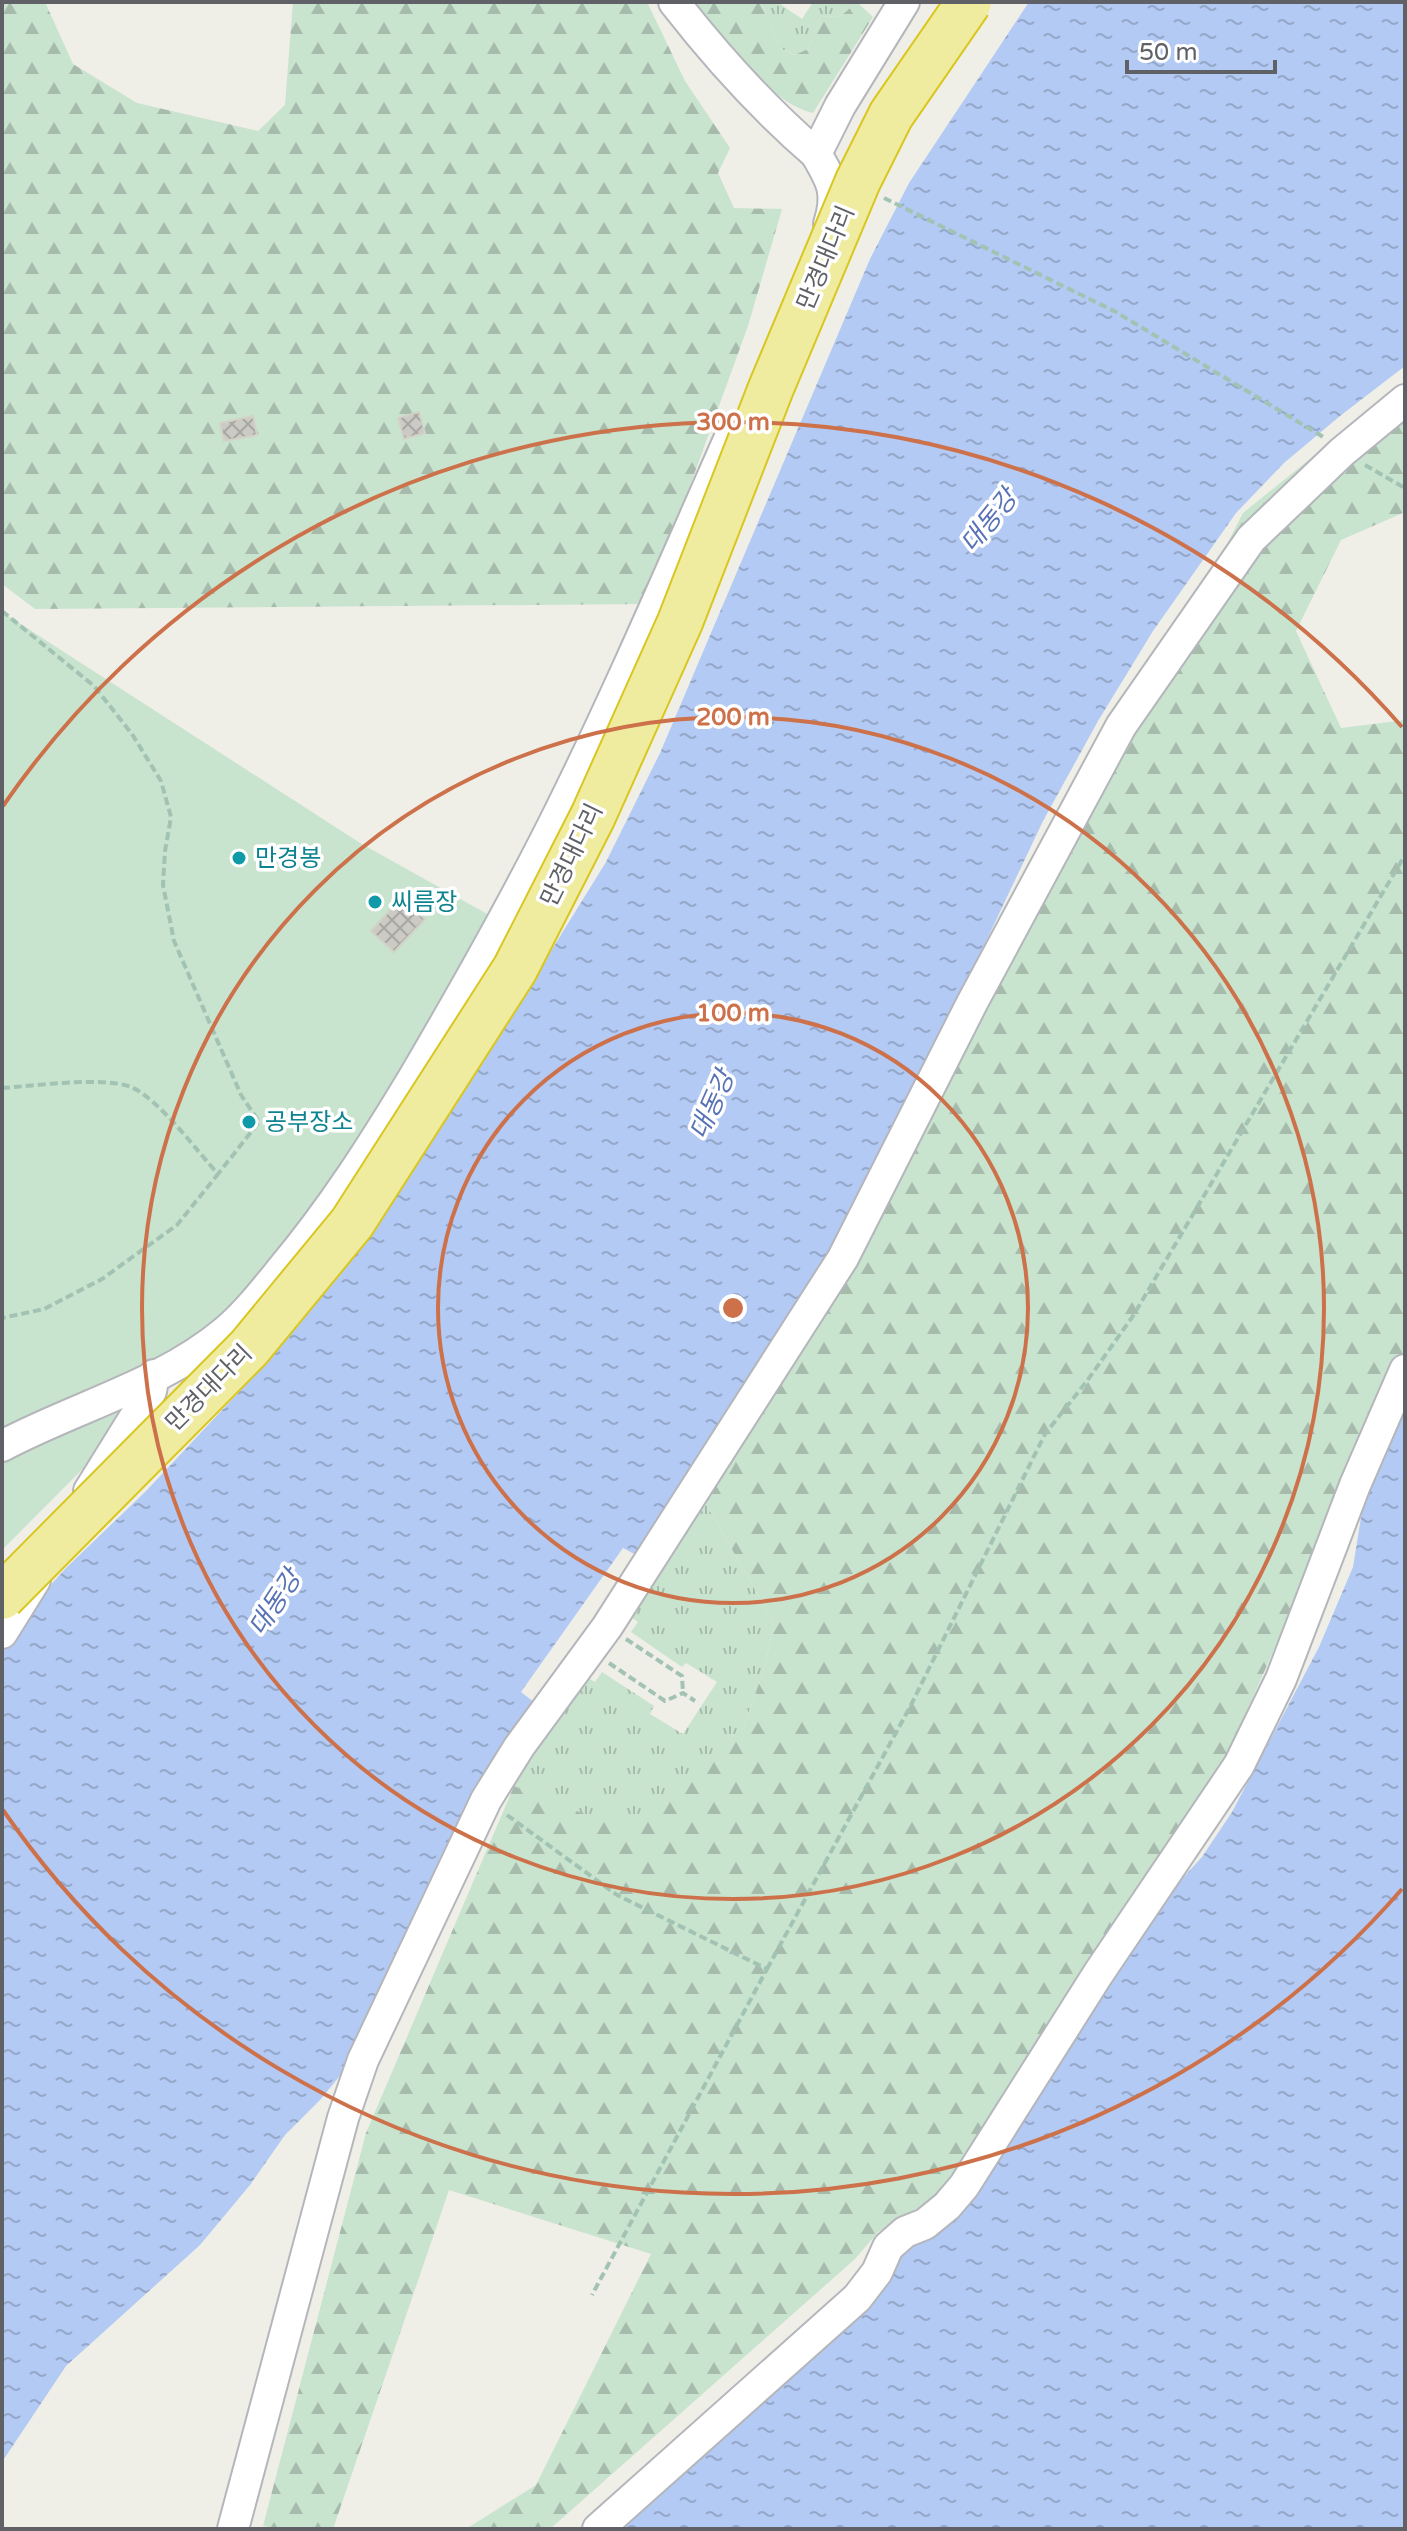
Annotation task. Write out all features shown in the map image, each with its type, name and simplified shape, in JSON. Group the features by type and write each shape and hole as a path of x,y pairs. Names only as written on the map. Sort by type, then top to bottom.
{"highway":[{"name":"만경대다리","path":"2,1597 249,1348 352,1223 515,969 593,816 680,622 771,388 858,181 891,115 969,2"}],"street":[{"path":"2,1446 192,1354 226,1331 257,1299 326,1215 374,1145 497,933 561,811 772,343 828,227 835,205 832,181 816,154 738,76 674,2"},
{"path":"816,154 840,106 904,2"},
{"path":"233,2529 339,2133 363,2060 486,1800 519,1747 607,1627 843,1258 972,1003 1121,726 1251,539 1342,452 1405,400"},
{"path":"598,2529 857,2298 877,2272 888,2247 905,2232 925,2224 947,2206 964,2186 1098,1974 1239,1765 1281,1679 1355,1485 1405,1370"},
{"path":"2,1633 151,1391 154,1375"}],"path":[{"path":"886,200 1116,312 1324,437"},
{"path":"2,611 94,686 132,734 161,781 171,817 163,885 174,941 241,1095 259,1122 177,1225 102,1279 44,1309 2,1318"},
{"path":"592,2295 910,1707 1045,1434 1133,1316 1405,855"},
{"path":"2,1088 107,1083 130,1087 148,1097 218,1174"},
{"path":"627,1639 682,1676 683,1693"},
{"path":"610,1663 665,1701 683,1693"},
{"path":"683,1693 695,1701"},
{"path":"486,1800 617,1895 767,1969"}],"green space":[{"path":"2,2 45,2 73,64 137,103 258,131 285,105 293,2 647,2 685,81 730,148 718,173 734,208 782,209 748,326 647,604 35,609 2,584"},
{"path":"686,2 761,2 779,48 795,55 808,49 821,17 841,16 857,2 873,17 813,113 796,107 762,82"},
{"path":"761,2 777,2 802,19 813,2 857,2 841,16 821,17 808,49 796,55 779,48"},
{"path":"1405,382 1405,512 1341,540 1296,631 1341,728 1405,720 1405,1356 1228,1753 949,2189 878,2232 855,2259 550,2529 466,2529 536,2485 651,2254 449,2190 333,2529 263,2526 366,2133 514,1786 625,1830 744,1726 765,1666 774,1623 705,1502 1028,934 1243,513"},
{"path":"2,612 360,843 514,929 353,1190 211,1340 2,1550"},
{"path":"705,1502 774,1623 765,1666 744,1726 625,1831 514,1786 530,1753 588,1678 595,1682 602,1672 654,1706 650,1714 683,1734 717,1682 686,1663 682,1667 631,1632 638,1622 630,1616 689,1521"}],"water":[{"name":"대동강","path":"1029,2 1405,2 1405,366 1284,463 1236,513 1153,631 1098,721 1043,821 881,1163 798,1305 640,1557 623,1548 521,1692 535,1703 352,2061 320,2100 285,2135 250,2185 200,2245 66,2366 2,2462 2,1639 66,1568 146,1491 239,1392 290,1331 520,1001 606,862 660,753 870,259 909,183"},
{"path":"1405,1399 1405,2529 610,2529 896,2247 937,2229 1160,1903 1202,1857 1232,1812 1319,1647 1353,1567 1363,1505"}],"building":[{"path":"419,412 425,433 404,439 398,418"},
{"path":"253,416 257,435 224,441 220,423"},
{"path":"401,898 425,919 394,952 371,931"}],"place":[{"name":"만경봉","path":"239,858"},
{"name":"씨름장","path":"375,902"},
{"name":"공부장소","path":"249,1122"}]}
